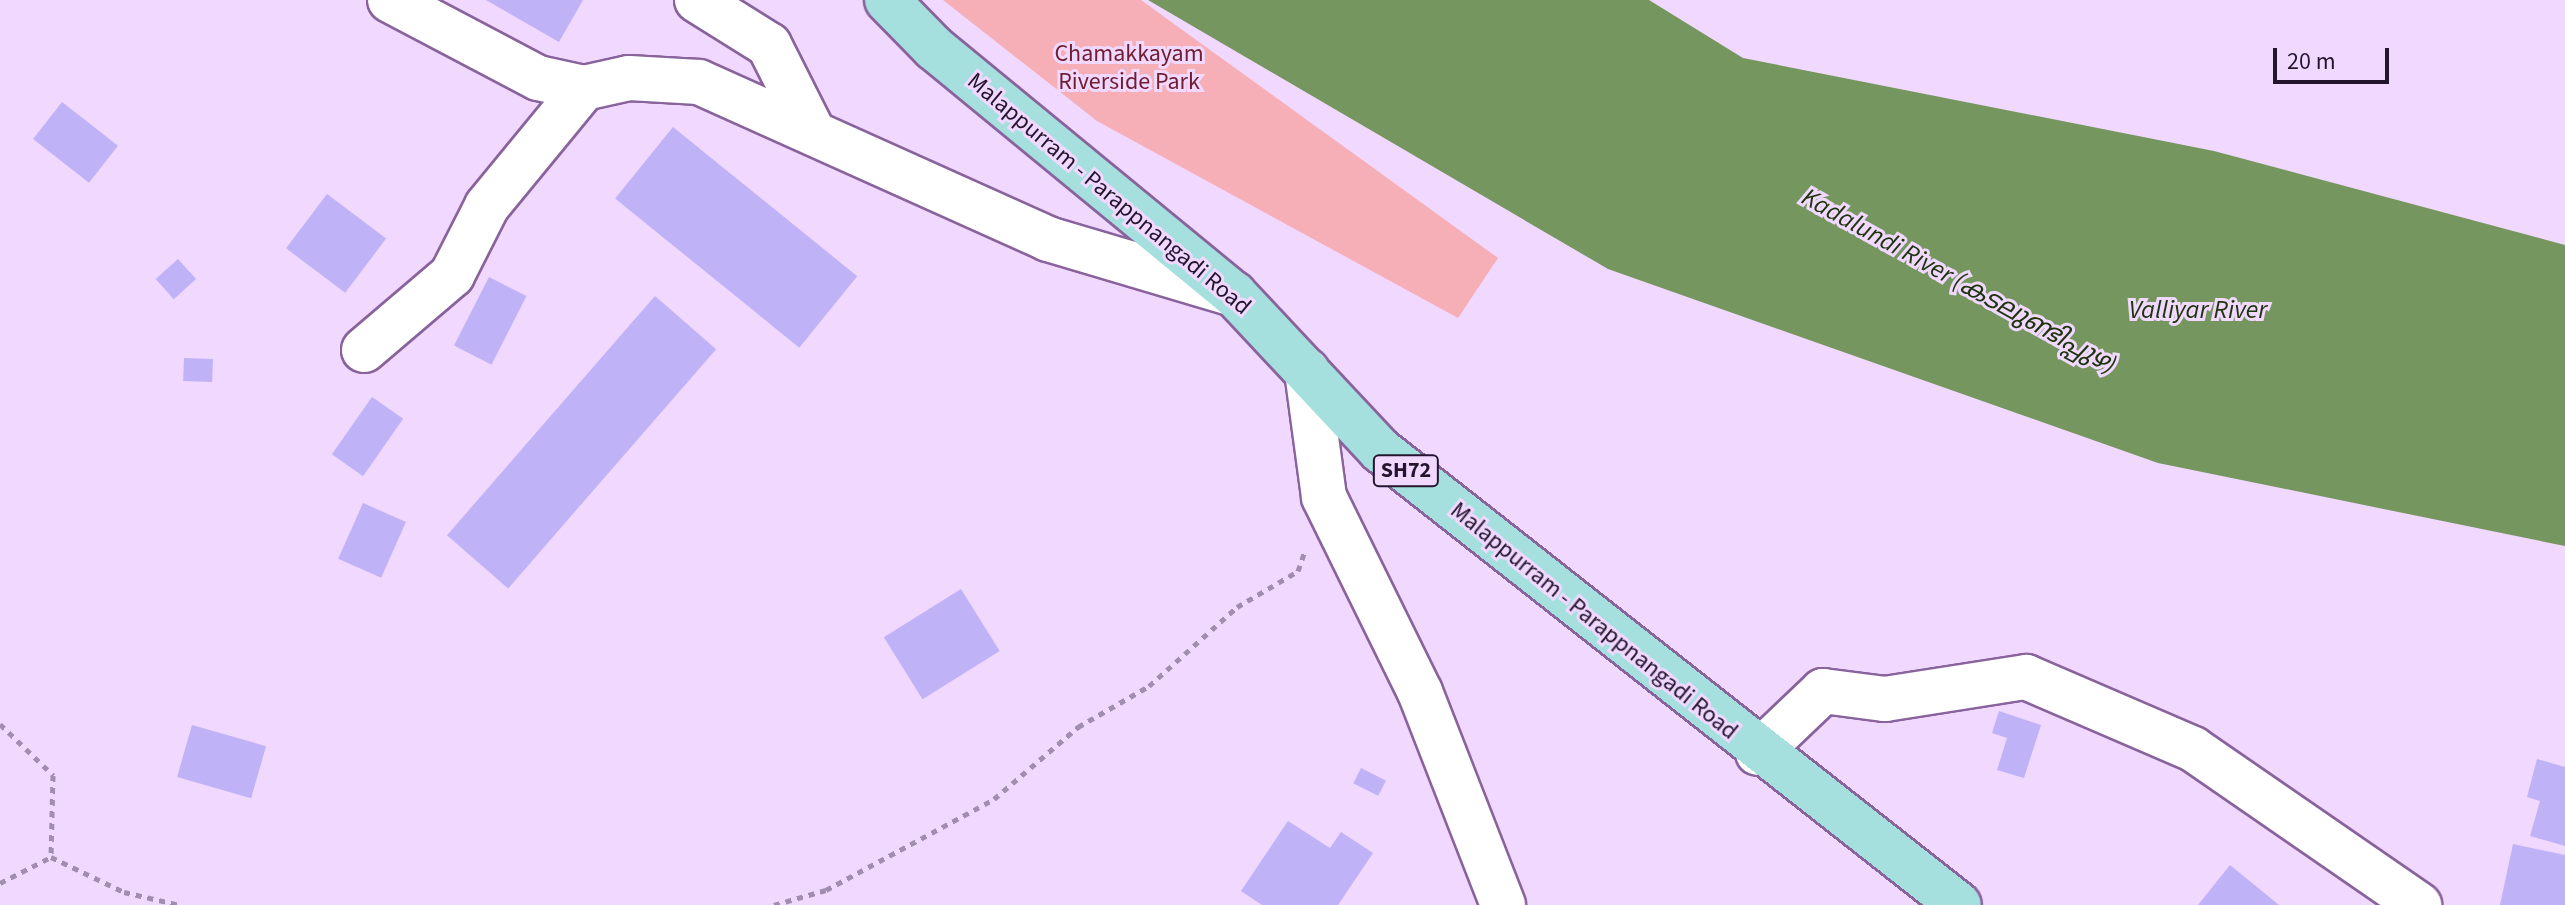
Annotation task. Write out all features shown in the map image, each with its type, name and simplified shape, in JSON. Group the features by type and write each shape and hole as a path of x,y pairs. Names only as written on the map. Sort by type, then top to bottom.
{"main road":[{"name":"Malappurram - Parappnangadi Road","path":"887,0 934,48 1234,294 1380,450 1758,753 1959,905"}],"street":[{"path":"390,0 460,43 538,78 584,88 629,78 699,82 812,130 1048,239 1234,294"},
{"path":"697,0 769,45 812,130"},
{"path":"364,350 452,275 487,206 584,88"},
{"path":"1307,371 1324,497 1420,692 1503,905"},
{"path":"1758,753 1823,691 1885,699 2026,677 2193,749 2419,905"}],"path":[{"path":"774,905 826,890 994,799 1078,727 1149,686 1192,641 1298,571 1324,497"},
{"path":"0,724 53,775 51,857"},
{"path":"0,883 51,857"},
{"path":"51,857 124,892 180,905"}],"green space":[{"name":"Chamakkayam Riverside Park","path":"943,0 1141,0 1498,258 1458,318 1097,121"}],"water":[{"name":"Valliyar River","path":"1148,0 1649,0 1743,58 2214,151 2565,245 2565,546 2158,463 1608,269"}],"building":[{"path":"486,0 583,0 559,42"},
{"path":"62,102 118,146 89,183 33,139"},
{"path":"673,127 857,276 799,348 615,198"},
{"path":"327,194 386,239 345,293 286,248"},
{"path":"178,259 196,279 174,299 156,279"},
{"path":"489,277 526,296 491,365 454,346"},
{"path":"655,296 716,349 508,588 447,535"},
{"path":"184,358 213,359 212,382 183,381"},
{"path":"372,397 403,419 363,476 332,454"},
{"path":"363,503 406,522 381,578 338,559"},
{"path":"961,589 1000,651 923,699 884,637"},
{"path":"1999,711 2041,725 2024,778 1997,770 2007,738 1992,733"},
{"path":"192,725 266,746 251,798 177,777"},
{"path":"2537,759 2565,767 2565,846 2530,836 2540,801 2527,797"},
{"path":"1361,768 1386,781 1378,796 1353,783"},
{"path":"1288,821 1330,848 1341,832 1373,853 1338,905 1262,905 1241,891"},
{"path":"2513,844 2565,855 2565,905 2500,905"},
{"path":"2230,865 2279,905 2198,905"}],"water label":[{"name":"Kadalundi River (കടലുണ്ടിപ്പുഴ)","path":"1959,281"}]}
